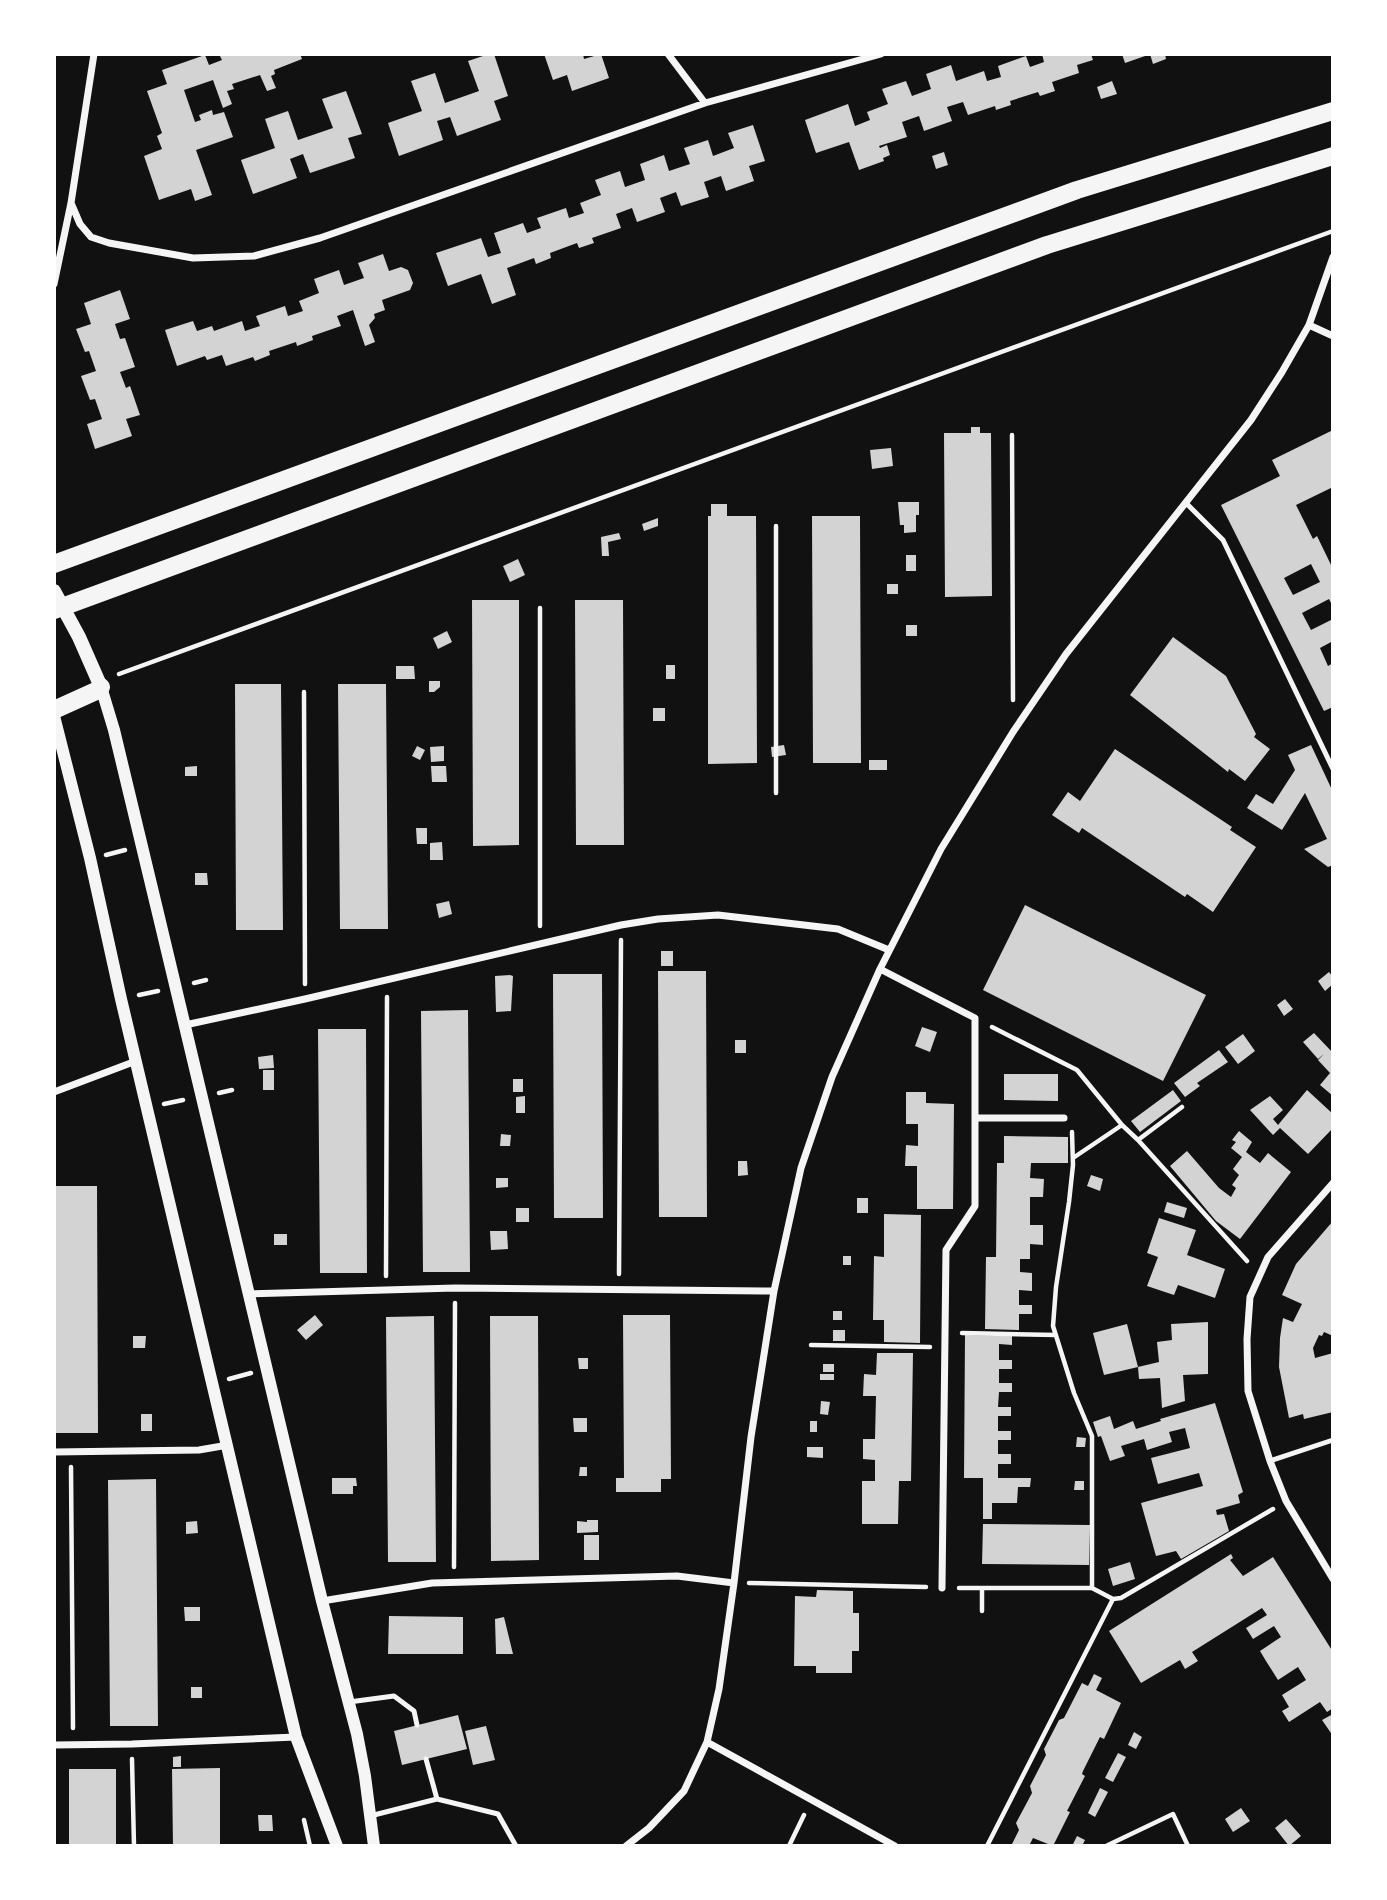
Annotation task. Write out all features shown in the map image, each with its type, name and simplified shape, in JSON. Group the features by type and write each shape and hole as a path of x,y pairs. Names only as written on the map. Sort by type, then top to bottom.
{"main road":[{"path":"54,564 1077,190 1333,111"},
{"path":"54,610 1047,245 1333,156"},
{"path":"54,591 91,662 108,681 96,691 54,710"}],"street":[{"path":"54,284 71,203 94,54"},
{"path":"668,54 705,103"},
{"path":"71,203 80,224 91,237 109,243 194,258 254,256 333,234 705,103 881,54"},
{"path":"626,1846 649,1828 684,1791 707,1742 719,1689 751,1437 774,1291 801,1168 832,1077 880,969 941,849 1013,732 1066,654 1251,420 1309,325 1333,257"},
{"path":"1309,325 1333,336"},
{"path":"108,681 114,730 322,1601 349,1702 365,1776 374,1846"},
{"path":"54,716 90,858 296,1737 337,1846"},
{"path":"185,1025 621,925 658,919 718,915 838,929 889,950"},
{"path":"880,969 975,1018 975,1206 946,1250 942,1588"},
{"path":"54,1092 136,1061"},
{"path":"976,1118 1064,1118"},
{"path":"1333,1183 1268,1257 1251,1297 1247,1339 1248,1391 1270,1461 1286,1501 1333,1579"},
{"path":"249,1294 455,1288 774,1291"},
{"path":"54,1452 199,1450 228,1445"},
{"path":"322,1601 432,1583 677,1576 734,1583"},
{"path":"54,1745 296,1737"},
{"path":"707,1742 895,1846"}],"lane":[{"path":"1186,503 1223,540 1333,769"},
{"path":"1270,1461 1333,1440"},
{"path":"349,1702 394,1696 414,1711 417,1725"},
{"path":"426,1759 437,1798"},
{"path":"370,1816 437,1798 498,1814 516,1846"}],"path":[{"path":"108,681 1333,231"},
{"path":"1012,435 1013,732"},
{"path":"776,526 776,793"},
{"path":"540,608 540,945"},
{"path":"304,692 305,999"},
{"path":"90,858 142,846"},
{"path":"619,1288 621,925"},
{"path":"386,1290 387,979"},
{"path":"121,999 206,980"},
{"path":"975,1018 1077,1070 1122,1125 1260,1274"},
{"path":"148,1107 232,1090"},
{"path":"1138,1140 1182,1107"},
{"path":"1064,1118 1072,1118 1073,1159 1053,1326 1074,1393 1092,1436 1092,1588"},
{"path":"1073,1159 1122,1125"},
{"path":"454,1583 455,1288"},
{"path":"944,1332 1056,1335"},
{"path":"811,1345 944,1348"},
{"path":"214,1383 268,1369"},
{"path":"71,1452 74,1745"},
{"path":"734,1583 1092,1588 1113,1599 1121,1598 1286,1501"},
{"path":"982,1588 982,1611"},
{"path":"987,1846 1113,1599"},
{"path":"132,1744 134,1846"},
{"path":"789,1846 811,1800"},
{"path":"1106,1846 1173,1814 1188,1846"}],"building":[{"path":"219,54 300,54 302,59 274,70 275,74 271,76 276,88 267,91 260,75 232,84 234,89 227,91 232,104 223,108 213,80 184,90 195,122 201,120 199,115 212,110 213,115 224,112 233,137 196,150 212,195 195,201 191,189 159,200 144,156 162,149 157,136 162,133 147,91 167,84 162,70 205,55 209,65 222,60"},
{"path":"494,54 508,96 494,101 501,120 457,136 450,117 437,121 443,140 399,156 388,123 422,111 411,81 435,73 445,103 479,91 468,61"},
{"path":"544,54 583,54 584,59 601,54 609,78 572,91 567,75 553,80"},
{"path":"1042,54 1091,54 1093,60 1077,65 1079,73 1052,82 1055,91 1040,96 1038,92 1010,101 1011,105 996,110 995,106 968,115 963,102 947,107 952,121 924,131 919,116 902,122 907,137 879,146 880,148 887,145 890,155 883,158 884,161 859,170 849,142 816,153 805,120 848,104 855,126 870,120 867,112 888,104 882,89 906,81 912,96 931,89 926,74 951,65 956,81 984,71 987,81 1001,77 998,66 1026,56 1030,67 1044,62"},
{"path":"1122,54 1148,54 1148,55 1125,63"},
{"path":"1150,54 1165,54 1166,59 1153,64"},
{"path":"1112,81 1117,94 1101,99 1097,87"},
{"path":"346,91 362,134 348,138 355,158 310,173 303,154 290,159 297,178 253,194 241,160 275,148 265,119 288,111 298,140 333,128 322,99"},
{"path":"753,125 765,161 749,166 754,181 726,191 721,176 704,182 709,197 681,206 676,192 660,198 665,212 637,222 632,208 616,214 621,228 592,238 594,243 579,248 577,243 550,253 551,258 536,264 534,258 507,268 516,295 492,304 481,274 448,286 436,253 481,238 488,257 501,253 494,233 523,223 527,233 541,228 537,218 566,208 569,218 584,213 580,203 601,195 595,180 620,171 625,187 645,180 640,164 664,155 669,171 690,164 684,148 708,140 713,156 734,148 728,133"},
{"path":"944,152 948,165 936,169 932,156"},
{"path":"383,254 389,271 401,267 408,270 413,283 410,290 382,300 385,310 374,314 375,318 369,325 375,342 365,346 353,310 337,316 341,326 312,336 313,340 297,346 296,342 269,351 270,355 255,361 253,357 226,366 222,355 207,360 205,356 177,366 165,330 193,321 197,331 212,326 214,331 242,321 245,331 260,326 256,316 285,306 288,316 303,311 299,301 319,293 314,279 339,270 344,285 364,278 358,263"},
{"path":"120,290 130,319 115,324 120,339 125,338 135,367 120,372 126,388 130,386 140,415 126,419 132,436 95,449 87,424 102,419 95,399 90,400 81,376 96,371 89,351 85,352 76,329 91,324 84,303"},
{"path":"971,427 980,427 980,433 991,433 992,596 945,597 944,433 971,433"},
{"path":"1333,430 1333,487 1296,505 1313,539 1317,536 1333,569 1333,607 1329,599 1302,613 1311,630 1333,619 1333,641 1320,648 1328,666 1333,663 1333,707 1324,711 1221,505 1280,476 1272,460","holes":["1311,564 1320,582 1293,595 1284,578"]},
{"path":"891,448 893,466 872,469 870,450"},
{"path":"898,502 919,502 916,532 904,533 904,525 900,525"},
{"path":"711,504 727,504 727,516 756,516 757,763 708,764 708,516 711,516"},
{"path":"812,516 860,516 861,763 813,763"},
{"path":"658,518 658,526 644,531 642,524"},
{"path":"619,533 621,539 608,542 609,556 602,556 601,537"},
{"path":"906,555 916,555 916,571 906,571"},
{"path":"518,559 525,575 510,582 503,566"},
{"path":"887,584 898,584 898,594 887,594"},
{"path":"472,600 519,600 519,845 473,846"},
{"path":"575,600 623,600 624,845 576,845"},
{"path":"906,625 917,625 917,636 906,636"},
{"path":"447,631 452,642 438,649 433,638"},
{"path":"1173,637 1226,676 1256,734 1254,737 1270,749 1245,781 1229,769 1228,772 1130,695"},
{"path":"666,665 675,665 675,679 666,679"},
{"path":"396,666 414,666 415,679 396,679"},
{"path":"429,681 440,681 440,687 429,692"},
{"path":"235,684 281,684 283,930 236,930"},
{"path":"338,684 386,684 388,929 340,929"},
{"path":"653,708 665,708 665,721 653,721"},
{"path":"784,745 786,755 772,757 771,747"},
{"path":"1311,745 1333,792 1333,865 1328,867 1304,849 1327,839 1305,793 1282,830 1247,808 1256,794 1273,804 1295,770 1288,755"},
{"path":"417,746 425,750 420,760 412,756"},
{"path":"444,746 444,761 431,762 430,747"},
{"path":"1115,749 1232,827 1230,830 1256,847 1213,912 1187,894 1185,897 1082,828 1079,833 1052,815 1068,792 1080,801"},
{"path":"869,760 887,760 887,770 869,770"},
{"path":"197,766 197,776 185,776 185,767"},
{"path":"431,766 446,766 447,782 432,782"},
{"path":"416,828 427,828 427,844 417,844"},
{"path":"442,842 443,860 430,860 430,843"},
{"path":"195,873 207,873 208,885 195,885"},
{"path":"449,901 452,914 439,918 436,904"},
{"path":"1025,905 1206,995 1163,1081 983,990"},
{"path":"661,951 673,951 673,966 661,966"},
{"path":"658,971 706,971 707,1217 659,1217"},
{"path":"1329,972 1333,977 1333,984 1325,991 1318,981"},
{"path":"553,974 602,974 603,1218 554,1218"},
{"path":"495,976 513,976 511,1011 496,1012"},
{"path":"1285,999 1293,1009 1284,1016 1277,1005"},
{"path":"468,1010 470,1272 423,1272 421,1011"},
{"path":"922,1027 937,1032 930,1052 915,1046"},
{"path":"318,1029 366,1029 367,1273 320,1273"},
{"path":"1314,1033 1333,1053 1333,1096 1320,1085 1330,1073 1318,1060 1324,1054 1318,1059 1303,1042"},
{"path":"1243,1034 1255,1051 1238,1064 1225,1047"},
{"path":"735,1040 746,1040 746,1053 735,1053"},
{"path":"1219,1050 1228,1062 1197,1083 1200,1086 1185,1097 1174,1083"},
{"path":"273,1055 274,1068 259,1069 258,1057"},
{"path":"263,1070 274,1070 274,1090 263,1090"},
{"path":"1004,1074 1058,1074 1058,1101 1004,1100"},
{"path":"513,1079 523,1079 523,1092 513,1092"},
{"path":"1173,1090 1181,1101 1140,1132 1131,1121"},
{"path":"1307,1090 1333,1114 1333,1128 1308,1154 1280,1128 1273,1135 1250,1110 1270,1096 1283,1110 1273,1119 1278,1125"},
{"path":"906,1092 926,1092 926,1103 954,1104 953,1209 917,1209 917,1166 905,1166 906,1145 918,1146 918,1124 906,1124"},
{"path":"525,1096 525,1113 516,1113 516,1097"},
{"path":"1239,1131 1252,1142 1246,1152 1260,1163 1268,1153 1291,1172 1240,1239 1216,1221 1170,1166 1187,1151 1219,1188 1231,1197 1236,1188 1232,1185 1239,1175 1233,1169 1242,1157 1231,1148 1236,1142 1232,1140"},
{"path":"501,1134 511,1135 510,1146 500,1146"},
{"path":"1004,1136 1068,1137 1068,1163 1031,1163 1030,1178 1044,1179 1043,1197 1030,1197 1030,1225 1043,1225 1043,1245 1030,1244 1030,1259 1020,1259 1020,1272 1032,1273 1032,1291 1019,1290 1019,1305 1032,1305 1032,1314 1019,1314 1019,1330 985,1329 986,1257 996,1257 997,1163 1004,1163"},
{"path":"738,1161 747,1161 748,1175 738,1176"},
{"path":"1091,1175 1103,1179 1100,1191 1087,1186"},
{"path":"496,1178 508,1178 508,1187 496,1188"},
{"path":"54,1186 97,1186 98,1433 54,1433"},
{"path":"857,1198 868,1198 868,1213 857,1213"},
{"path":"1167,1202 1187,1208 1184,1218 1164,1212"},
{"path":"516,1208 529,1208 529,1222 516,1222"},
{"path":"884,1214 921,1215 920,1343 884,1342 884,1320 873,1320 874,1256 884,1257"},
{"path":"1159,1218 1196,1230 1187,1255 1225,1269 1215,1298 1178,1285 1174,1295 1147,1286 1158,1257 1147,1253"},
{"path":"1333,1221 1333,1336 1324,1332 1322,1336 1319,1335 1313,1348 1315,1358 1333,1353 1333,1412 1304,1419 1303,1414 1289,1418 1279,1367 1280,1338 1283,1318 1293,1322 1302,1304 1282,1295 1296,1264"},
{"path":"490,1231 507,1231 508,1249 491,1250"},
{"path":"274,1234 287,1234 287,1245 274,1245"},
{"path":"843,1256 851,1256 851,1265 843,1265"},
{"path":"833,1311 842,1311 842,1320 833,1320"},
{"path":"315,1315 323,1325 306,1340 297,1330"},
{"path":"623,1315 670,1315 671,1479 661,1479 661,1492 616,1492 616,1478 624,1478"},
{"path":"434,1316 436,1562 388,1562 386,1317"},
{"path":"490,1316 538,1316 539,1560 491,1561"},
{"path":"1208,1322 1208,1374 1183,1375 1185,1401 1162,1408 1160,1378 1139,1379 1138,1367 1159,1362 1157,1342 1172,1340 1171,1324"},
{"path":"1127,1324 1138,1367 1104,1375 1093,1333"},
{"path":"833,1330 845,1330 845,1341 833,1341"},
{"path":"965,1335 1012,1336 1012,1345 999,1344 999,1360 1012,1360 1012,1369 999,1369 999,1383 1012,1383 1012,1392 999,1392 998,1407 1011,1407 1011,1416 998,1416 998,1431 1011,1431 1011,1440 998,1440 998,1454 1011,1454 1011,1464 998,1464 998,1478 1031,1478 1030,1487 1018,1487 1017,1503 992,1503 992,1519 983,1519 983,1478 964,1478"},
{"path":"133,1336 146,1336 145,1348 133,1348"},
{"path":"877,1353 913,1353 911,1481 899,1481 898,1524 862,1524 862,1481 875,1481 875,1460 863,1459 863,1439 875,1439 876,1396 863,1396 864,1374 876,1375"},
{"path":"578,1358 588,1358 588,1369 579,1369"},
{"path":"823,1364 834,1364 834,1372 823,1372"},
{"path":"820,1374 834,1374 834,1380 820,1380"},
{"path":"821,1401 830,1402 828,1415 820,1414"},
{"path":"1215,1403 1243,1492 1238,1495 1240,1503 1216,1510 1217,1515 1224,1514 1229,1531 1181,1559 1176,1551 1156,1556 1141,1503 1203,1486 1199,1473 1158,1484 1151,1458 1190,1448 1185,1428 1169,1432 1172,1442 1147,1450 1144,1439 1121,1446 1125,1456 1110,1461 1093,1422 1110,1416 1114,1429 1133,1421 1136,1429"},
{"path":"141,1414 152,1414 152,1431 141,1431"},
{"path":"573,1418 587,1418 587,1432 574,1432"},
{"path":"810,1421 817,1421 817,1432 810,1432"},
{"path":"1077,1437 1086,1438 1085,1447 1076,1447"},
{"path":"807,1447 823,1447 823,1458 807,1457"},
{"path":"580,1467 587,1467 587,1476 579,1476"},
{"path":"332,1478 356,1478 357,1486 353,1486 353,1494 332,1494"},
{"path":"156,1479 158,1726 110,1726 108,1480"},
{"path":"1075,1481 1084,1481 1084,1490 1074,1490"},
{"path":"598,1520 598,1532 577,1533 577,1521"},
{"path":"197,1521 198,1533 186,1534 186,1522"},
{"path":"983,1524 1090,1525 1089,1565 982,1564"},
{"path":"584,1535 599,1535 599,1560 584,1560"},
{"path":"1231,1554 1233,1558 1230,1560 1243,1576 1273,1557 1333,1652 1333,1708 1327,1712 1320,1702 1289,1722 1282,1711 1289,1707 1282,1695 1306,1680 1298,1667 1278,1680 1266,1661 1260,1651 1281,1637 1274,1626 1253,1639 1246,1628 1267,1615 1262,1608 1192,1652 1198,1661 1185,1669 1180,1660 1141,1683 1109,1631"},
{"path":"1130,1562 1135,1579 1113,1586 1108,1569"},
{"path":"817,1590 853,1591 853,1613 859,1613 859,1651 852,1651 852,1673 816,1673 816,1666 794,1666 795,1596 816,1597"},
{"path":"184,1607 200,1607 200,1621 185,1621"},
{"path":"389,1616 463,1617 463,1654 388,1654"},
{"path":"504,1617 513,1654 496,1654 495,1619"},
{"path":"1094,1674 1102,1678 1096,1690 1121,1703 1104,1739 1100,1737 1083,1771 1085,1776 1067,1811 1070,1812 1053,1846 1033,1838 1029,1846 1011,1846 1019,1830 1016,1823 1032,1793 1030,1786 1046,1755 1044,1749 1082,1683 1088,1686"},
{"path":"191,1687 202,1687 202,1698 191,1698"},
{"path":"1333,1714 1333,1736 1322,1720"},
{"path":"458,1715 467,1749 402,1765 394,1731"},
{"path":"486,1726 495,1760 473,1765 465,1731"},
{"path":"1134,1732 1142,1737 1136,1749 1128,1745"},
{"path":"1118,1753 1126,1757 1113,1782 1105,1778"},
{"path":"181,1756 181,1767 173,1767 173,1757"},
{"path":"220,1768 220,1846 173,1846 172,1769"},
{"path":"69,1769 116,1769 116,1846 69,1846"},
{"path":"1100,1788 1108,1792 1095,1817 1088,1813"},
{"path":"1241,1808 1250,1821 1233,1832 1225,1819"},
{"path":"258,1815 272,1815 273,1831 259,1831"},
{"path":"1286,1819 1301,1836 1289,1846 1275,1828"},
{"path":"1077,1836 1085,1840 1082,1846 1072,1846"}]}
